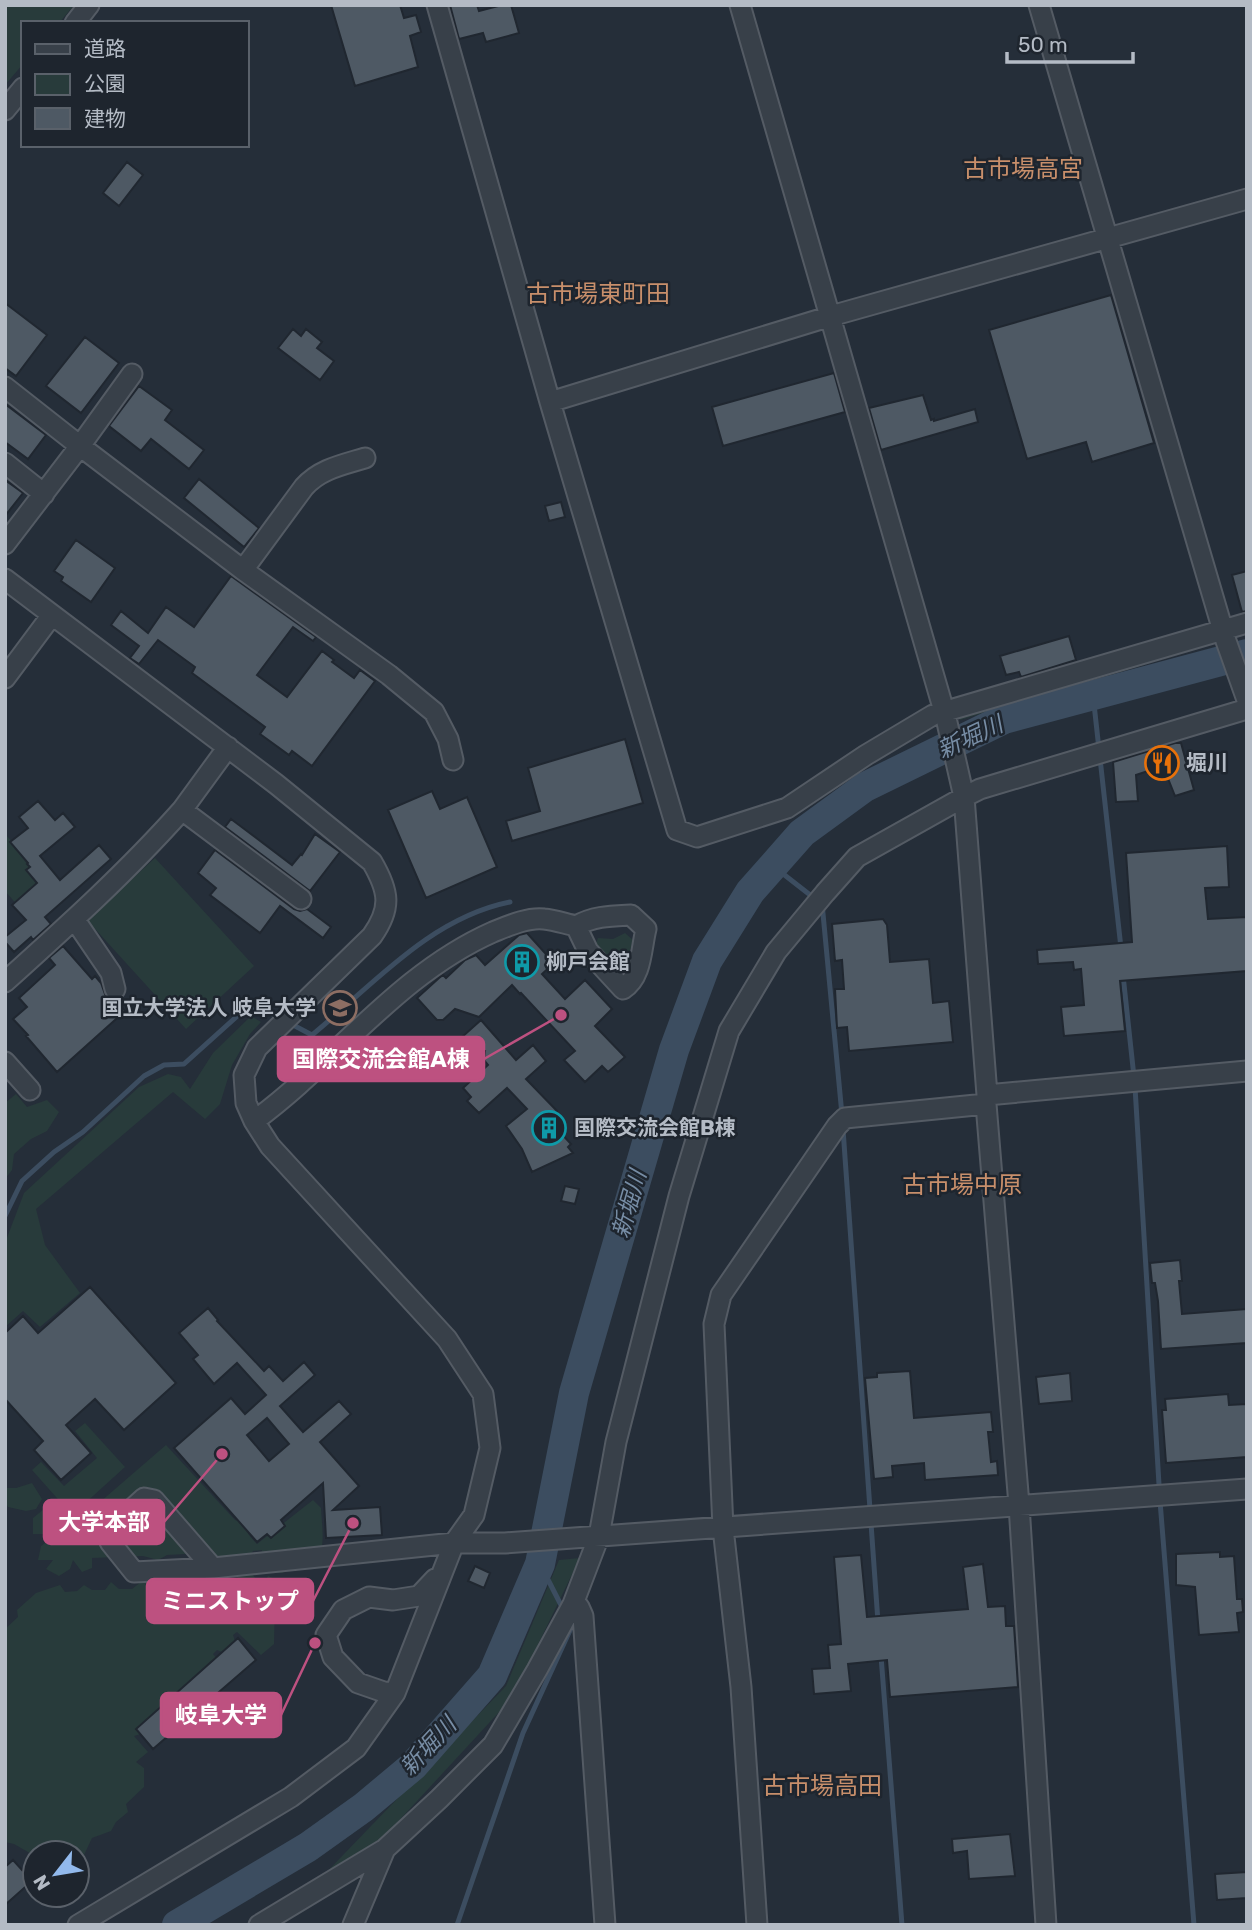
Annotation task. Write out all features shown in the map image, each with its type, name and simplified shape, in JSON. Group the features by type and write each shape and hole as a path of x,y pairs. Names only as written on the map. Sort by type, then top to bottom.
{"street":[{"path":"77,21 89,5"},
{"path":"437,5 550,402 677,830 697,837 788,808 866,755 933,715 944,715 1225,635 1247,623"},
{"path":"740,5 944,715 963,793 1018,1505 1046,1925"},
{"path":"1039,5 1225,635 1247,699"},
{"path":"5,110 21,90"},
{"path":"550,402 831,316 1247,199"},
{"path":"5,544 132,374"},
{"path":"5,387 243,570 434,712 448,738 453,760"},
{"path":"243,570 313,477 328,469 365,458"},
{"path":"5,463 44,494"},
{"path":"5,579 276,784 372,862 383,880 386,906 382,922 372,936 257,1048 244,1075 246,1103 270,1146 447,1339 483,1394 490,1448 474,1515 454,1543 395,1693 356,1748 291,1797 78,1925"},
{"path":"5,678 52,615"},
{"path":"259,1925 385,1849 493,1745 573,1604 595,1536 616,1442 679,1196 729,1031 776,952 857,857 963,793 1247,709"},
{"path":"5,982 75,920 146,851 182,810 228,747"},
{"path":"182,810 301,899"},
{"path":"254,1121 410,984 442,960 472,942 511,925 543,918 576,926"},
{"path":"75,920 111,973 115,989"},
{"path":"5,1062 30,1090"},
{"path":"757,1925 741,1687 723,1528 714,1324 721,1295 845,1118 1247,1071"},
{"path":"213,1568 154,1500 144,1498 111,1528 110,1542 134,1572 213,1568 454,1543 505,1543 1247,1489"},
{"path":"395,1693 358,1683 333,1657 327,1635 343,1611 369,1597 393,1600 419,1596 442,1572"},
{"path":"573,1604 579,1607 583,1616 606,1925"},
{"path":"353,1925 385,1849"}],"green space":[{"path":"5,5 74,5 61,21 21,21 21,66 5,85"},
{"path":"1206,641 1209,645 960,720 959,715"},
{"path":"5,834 49,881 20,908 5,891"},
{"path":"155,858 254,966 186,1029 87,920"},
{"path":"625,933 633,940 625,968 618,969 606,962 595,946 598,938 613,939"},
{"path":"251,1016 261,1022 250,1034 232,1065 220,1104 205,1119 173,1092 36,1209 45,1245 80,1293 40,1327 23,1311 5,1327 5,1243 24,1193 139,1087 168,1074 181,1077 190,1089 213,1053"},
{"path":"16,1094 27,1107 47,1100 59,1112 47,1131 31,1139 14,1154 12,1170 5,1179 5,1103"},
{"path":"85,1423 125,1467 72,1515 32,1470 41,1462 64,1486 97,1458 75,1431"},
{"path":"166,1445 235,1520 242,1522 257,1544 313,1500 321,1508 323,1539 313,1568 303,1569 290,1563 283,1573 270,1573 260,1556 262,1550 253,1551 249,1558 241,1555 239,1562 224,1571 204,1553 167,1555 158,1560 143,1556 92,1558 92,1568 82,1572 73,1560 70,1569 59,1576 46,1569 53,1560 38,1560 41,1546 57,1534 63,1534"},
{"path":"32,1483 42,1499 36,1509 26,1511 8,1507 5,1502 5,1488"},
{"path":"44,1509 55,1511 57,1525 48,1534 33,1534 33,1518"},
{"path":"580,1558 512,1698 382,1839 317,1882 506,1686 559,1560"},
{"path":"240,1574 253,1575 259,1583 264,1583 268,1576 283,1582 282,1600 275,1601 274,1644 261,1655 237,1632 233,1635 237,1647 228,1655 217,1650 213,1654 218,1660 144,1733 134,1736 148,1752 136,1762 144,1768 144,1787 126,1804 128,1812 116,1822 111,1831 91,1840 21,1839 21,1848 5,1842 5,1629 18,1617 17,1610 36,1593 60,1585 65,1592 77,1591 84,1585 92,1590 105,1590 111,1582 119,1589 132,1589 141,1582 172,1582 175,1587 181,1587 183,1582 197,1577 207,1586 213,1585 217,1578 234,1581"}],"building":[{"path":"331,5 400,5 404,18 416,15 421,32 410,36 418,67 355,86"},
{"path":"450,5 477,5 479,11 511,5 519,33 486,42 483,33 459,39"},
{"path":"127,162 143,175 119,206 103,193"},
{"path":"1111,295 1154,443 1092,462 1086,442 1027,459 989,330"},
{"path":"5,303 47,335 16,376 5,368"},
{"path":"293,329 301,336 306,329 322,342 317,348 334,361 320,380 278,348"},
{"path":"85,337 119,363 81,413 46,386"},
{"path":"834,373 845,412 723,446 712,407"},
{"path":"139,386 172,410 165,420 204,450 189,469 151,439 141,451 109,426"},
{"path":"923,395 931,420 975,409 978,422 881,450 869,408"},
{"path":"5,404 46,435 28,459 5,442"},
{"path":"199,479 259,528 244,547 184,498"},
{"path":"5,480 23,493 5,516"},
{"path":"561,502 565,517 549,521 545,506"},
{"path":"76,540 115,568 91,602 61,581 63,577 54,571"},
{"path":"1247,571 1247,611 1242,612 1232,575"},
{"path":"231,576 316,637 313,641 293,627 257,675 287,697 322,651 354,678 360,670 375,681 312,766 292,751 289,755 260,734 265,727 192,673 195,667 158,640 139,664 130,658 139,646 111,625 121,611 148,633 166,607 194,627"},
{"path":"1069,636 1076,660 1021,677 1019,672 1006,675 1000,656"},
{"path":"625,739 643,803 512,841 506,821 540,811 528,768"},
{"path":"1181,743 1194,790 1175,796 1163,766 1136,775 1138,801 1116,802 1113,762"},
{"path":"432,791 440,809 467,797 497,867 426,898 388,810"},
{"path":"38,801 55,820 63,813 75,827 40,856 60,880 99,845 111,859 45,917 51,924 14,952 5,942 5,937 26,920 12,905 37,883 26,870 30,867 28,863 10,842 28,828 19,817"},
{"path":"231,819 292,865 315,834 340,852 310,891 225,827"},
{"path":"1227,846 1229,887 1205,888 1208,919 1247,917 1247,971 1120,981 1125,1031 1064,1036 1061,1007 1084,1005 1081,969 1074,970 1073,962 1038,964 1037,950 1132,942 1126,853"},
{"path":"215,850 294,909 307,909 331,927 323,938 280,906 260,933 210,895 216,888 198,873"},
{"path":"883,919 887,925 890,962 929,959 933,1003 949,1001 953,1042 849,1051 847,1027 837,1028 835,989 844,989 842,960 835,961 832,924"},
{"path":"527,933 554,963 542,974 565,999 585,980 612,1009 595,1026 625,1057 608,1072 602,1066 585,1082 564,1060 575,1051 512,985 479,1017 455,1009 443,1020 437,1020 417,998 443,975 446,978 465,960 476,955 485,965 519,935"},
{"path":"63,946 92,979 95,976 101,983 106,997 117,1001 125,1011 57,1072 13,1019 27,1007 19,998 55,965 49,958"},
{"path":"481,1020 516,1060 533,1045 546,1061 526,1079 557,1111 552,1116 561,1127 558,1130 571,1144 568,1147 573,1153 532,1172 522,1149 506,1126 527,1109 507,1088 479,1113 467,1101 471,1097 463,1088 488,1065 484,1060 485,1051 475,1051 462,1037"},
{"path":"565,1186 579,1189 575,1204 561,1201"},
{"path":"1180,1260 1182,1314 1247,1309 1247,1343 1161,1349 1158,1301 1155,1283 1152,1283 1150,1263"},
{"path":"90,1287 176,1383 124,1430 95,1399 66,1425 91,1453 61,1480 34,1450 43,1441 5,1399 5,1333 23,1316 38,1333"},
{"path":"208,1308 264,1371 269,1366 283,1381 304,1362 315,1375 280,1406 303,1432 339,1401 351,1414 320,1442 359,1486 333,1510 380,1507 382,1535 326,1538 323,1483 281,1520 285,1526 271,1538 267,1534 257,1542 174,1448 231,1398 245,1414 266,1395 237,1363 214,1384 193,1359 198,1355 179,1333","holes":["267,1418 289,1444 269,1461 247,1435"]},
{"path":"910,1371 914,1418 991,1412 993,1432 988,1432 991,1462 997,1461 998,1475 925,1480 924,1463 892,1466 893,1477 874,1479 865,1378 877,1377 877,1373"},
{"path":"1070,1373 1072,1401 1039,1404 1036,1377"},
{"path":"1228,1394 1229,1405 1247,1404 1247,1457 1166,1463 1162,1410 1166,1410 1165,1399"},
{"path":"1220,1552 1220,1557 1234,1556 1237,1599 1242,1599 1243,1612 1237,1613 1239,1632 1199,1635 1195,1587 1176,1585 1176,1554"},
{"path":"861,1555 867,1617 968,1609 963,1567 983,1564 988,1607 1005,1606 1006,1626 1014,1626 1018,1687 890,1697 887,1660 848,1664 851,1691 814,1694 812,1669 830,1668 828,1645 841,1644 834,1557"},
{"path":"475,1566 490,1573 484,1588 468,1581"},
{"path":"238,1638 256,1660 153,1749 136,1729"},
{"path":"1010,1834 1015,1876 969,1879 967,1851 953,1853 952,1839"},
{"path":"13,1860 21,1869 21,1891 5,1905 5,1867"},
{"path":"1247,1872 1247,1898 1217,1900 1215,1874"}],"waterway":[{"name":"新堀川","path":"177,1925 308,1847 364,1807 413,1766 492,1676 540,1564 574,1393 674,1050 707,961 750,892 802,833 865,787 1004,719 1247,654"},
{"path":"1093,695 1121,948"},
{"path":"773,866 814,898"},
{"path":"5,1216 22,1181 54,1152 83,1132 144,1076 164,1065 184,1064 244,1010 259,1007 312,1035 380,975 428,938 481,910 510,902"},
{"path":"822,903 842,1115"},
{"path":"1123,975 1134,1077"},
{"path":"1135,1087 1160,1501 1194,1925"},
{"path":"843,1129 878,1622"},
{"path":"540,1564 563,1609"},
{"path":"457,1925 523,1733 571,1624"},
{"path":"881,1656 902,1925"}],"place":[{"name":"堀川","path":"1162,763"},
{"name":"柳戸会館","path":"522,962"},
{"name":"国立大学法人 岐阜大学","path":"340,1008"},
{"name":"国際交流会館A棟","path":"561,1015"},
{"name":"国際交流会館B棟","path":"549,1128"},
{"name":"大学本部","path":"222,1454"},
{"name":"ミニストップ","path":"353,1523"},
{"name":"岐阜大学","path":"315,1643"}],"district":[{"name":"古市場高宮","path":"1023,169"},
{"name":"古市場東町田","path":"598,294"},
{"name":"古市場中原","path":"962,1185"},
{"name":"古市場高田","path":"822,1786"}]}
